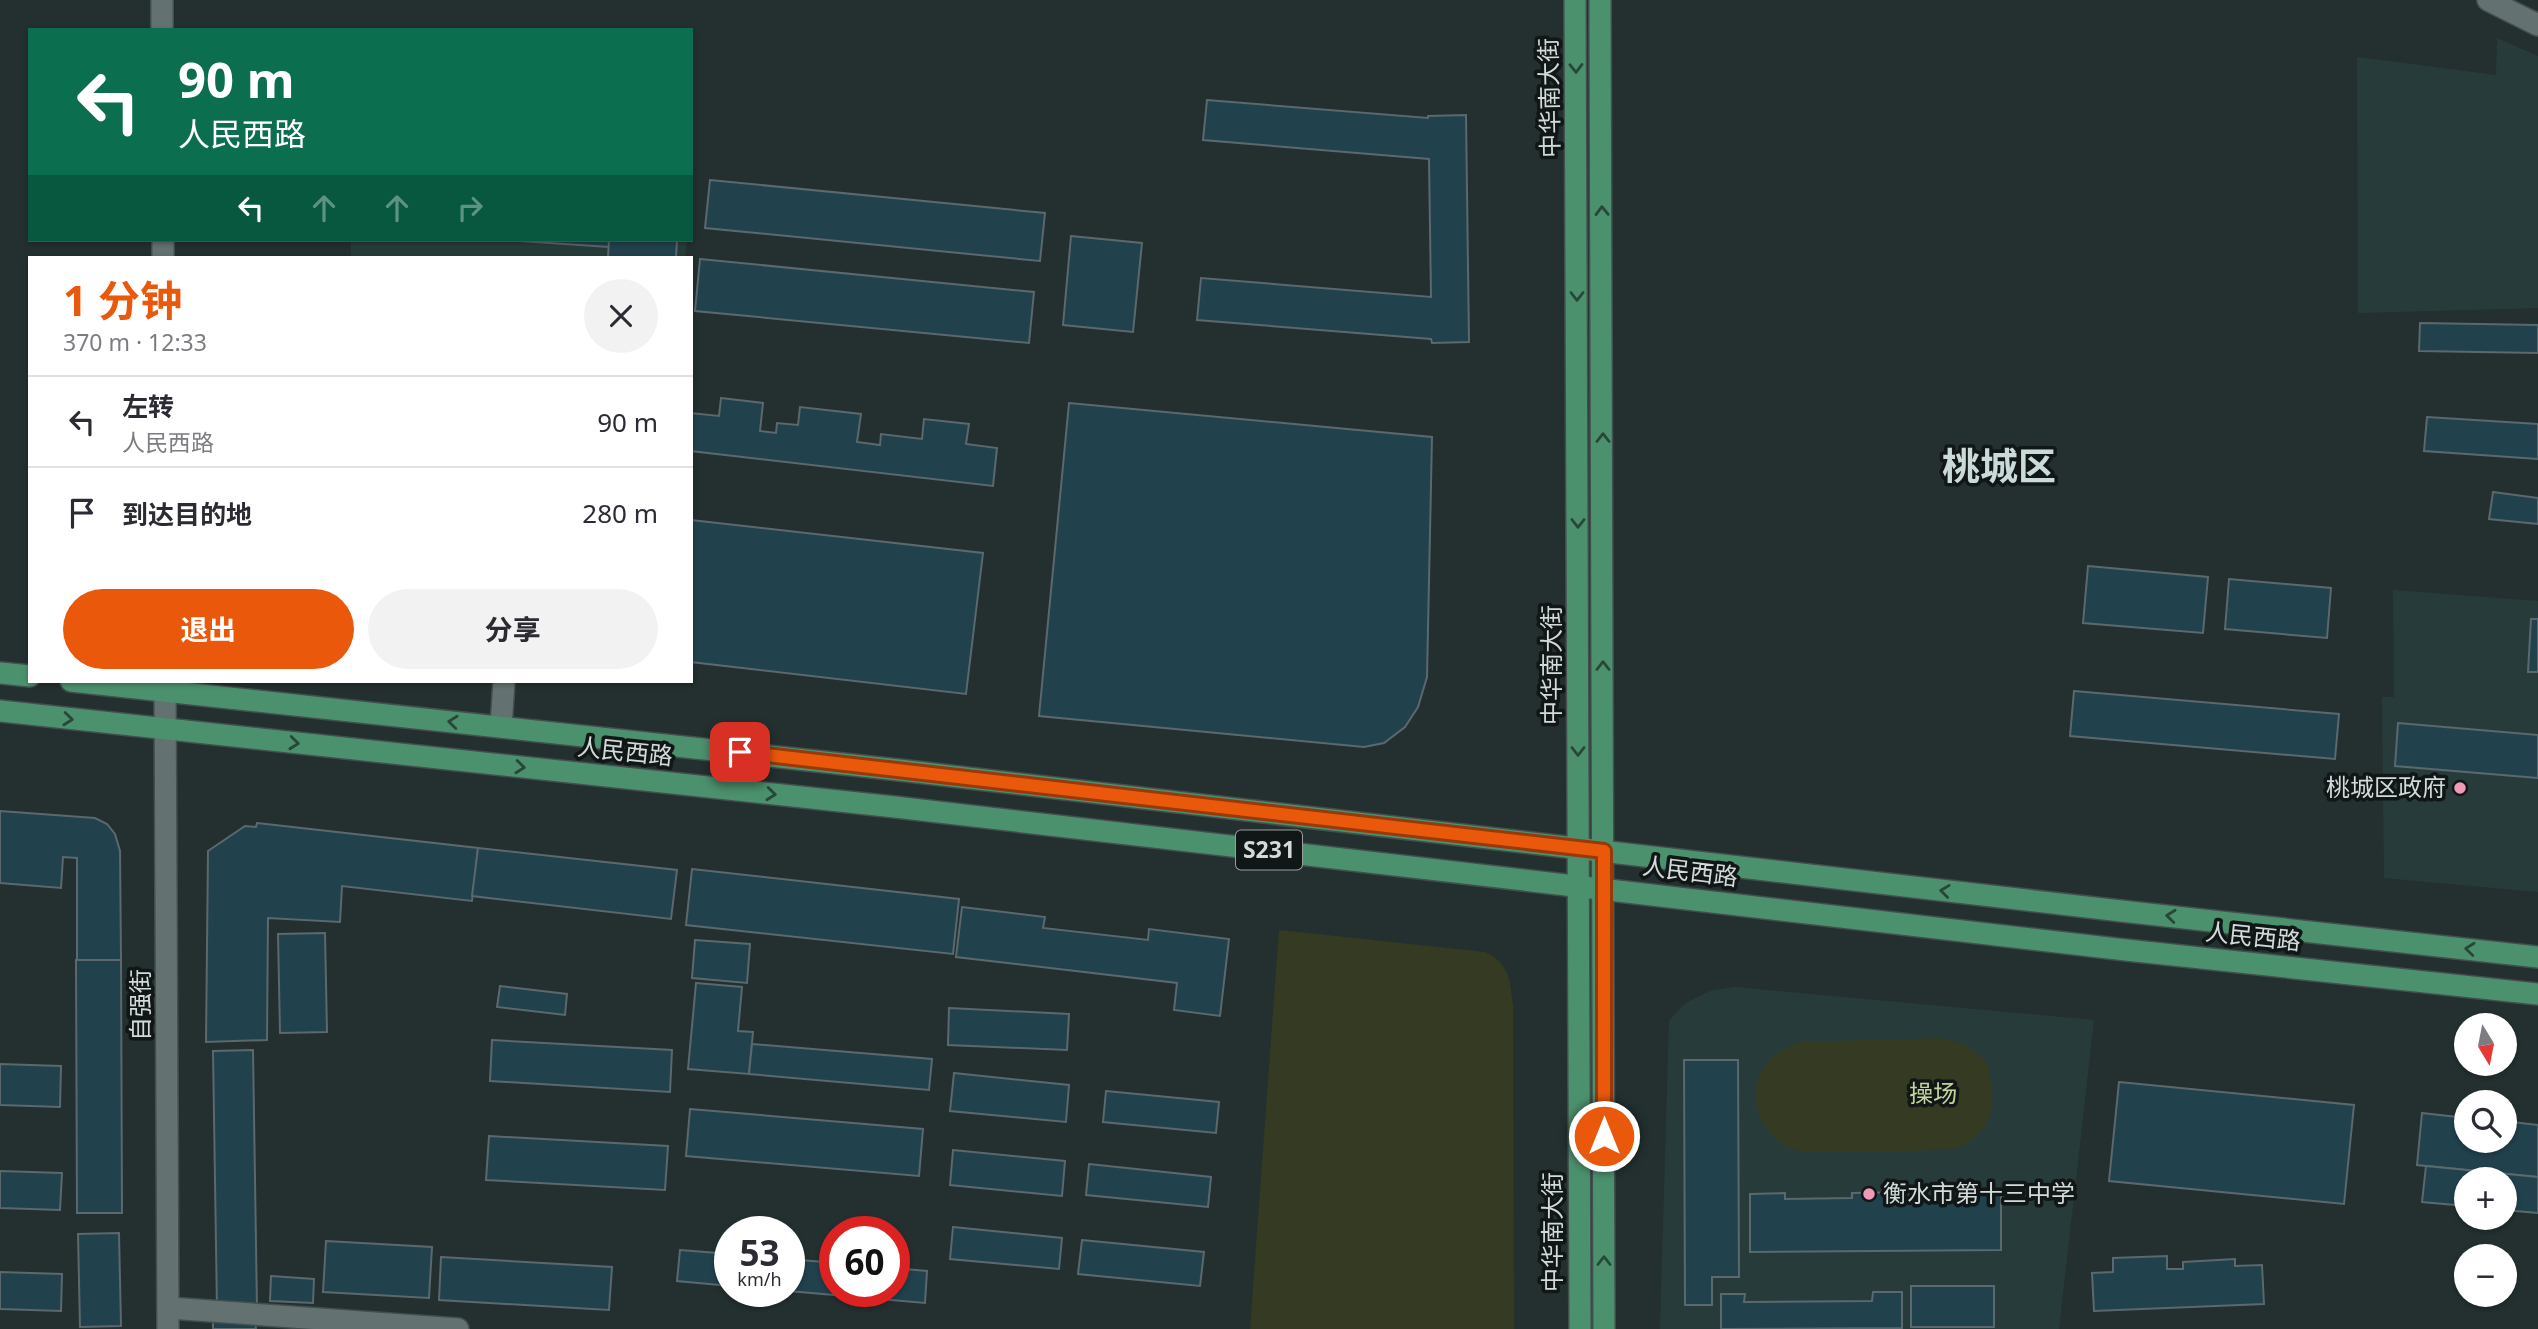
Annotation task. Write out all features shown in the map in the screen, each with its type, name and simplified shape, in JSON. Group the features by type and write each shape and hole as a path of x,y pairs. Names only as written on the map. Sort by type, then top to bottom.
{"main road":[{"name":"中华南大街","path":"1575,0 1580,1329"},
{"name":"中华南大街","path":"1600,0 1604,1329"},
{"path":"0,673 28,676"},
{"name":"人民西路","path":"109,683 165,686 501,727 899,769 2538,957"},
{"name":"人民西路","path":"0,711 895,807 2538,995"}],"street":[{"path":"162,0 162,28"},
{"path":"2488,0 2538,25"},
{"path":"501,727 504,683"},
{"name":"自强街","path":"165,686 169,1318"},
{"path":"169,1318 458,1329"}],"shaded area":[{"path":"2497,38 2538,56 2538,308 2358,313 2357,57 2496,75"},
{"path":"351,242 687,242 685,256 351,256"},
{"name":"桃城区政府","path":"2393,590 2538,601 2538,892 2384,878 2382,697 2394,697"},
{"name":"衡水市第十三中学","path":"1735,987 2094,1020 2059,1329 1660,1329 1669,1021 1683,1005 1699,996 1713,990"}],"green space":[{"path":"1279,930 1485,952 1504,968 1513,1006 1514,1329 1250,1329"},
{"name":"操场","path":"1940,1038 1964,1044 1987,1062 1990,1076 1992,1101 1987,1122 1972,1140 1959,1148 1804,1152 1789,1148 1773,1136 1758,1110 1756,1091 1760,1074 1776,1055 1799,1042"}],"building":[{"path":"1207,100 1428,118 1466,115 1469,342 1432,343 1431,339 1197,320 1201,278 1431,297 1429,159 1203,140"},
{"path":"710,180 1045,213 1040,261 705,228"},
{"path":"1071,236 1142,243 1133,332 1063,325"},
{"path":"533,242 609,242 609,247"},
{"path":"609,242 677,242 676,256 608,256"},
{"path":"700,259 1034,292 1029,343 695,311"},
{"path":"2420,323 2538,325 2538,353 2419,351"},
{"path":"721,398 763,403 760,431 776,433 777,423 798,425 800,407 861,414 857,442 880,445 881,434 922,439 924,419 969,424 966,444 997,448 993,486 693,451 693,413 719,416"},
{"path":"1069,403 1432,437 1427,677 1418,707 1405,727 1384,743 1364,747 1039,716"},
{"path":"2427,417 2538,424 2538,459 2424,451"},
{"path":"2493,492 2538,498 2538,524 2489,519"},
{"path":"693,520 983,553 966,694 693,662"},
{"path":"2088,566 2208,577 2203,633 2083,623"},
{"path":"2229,579 2331,588 2327,638 2225,629"},
{"path":"2531,619 2538,619 2538,672 2528,672"},
{"path":"2074,691 2339,714 2335,759 2070,736"},
{"path":"2398,723 2538,735 2538,778 2395,766"},
{"path":"0,811 95,818 107,824 115,834 120,851 121,960 77,960 77,858 63,857 61,888 0,883"},
{"path":"257,823 478,848 472,901 342,886 340,922 268,918 267,1040 206,1042 208,851 245,826 256,827"},
{"path":"478,848 677,870 671,919 472,896"},
{"path":"692,869 959,899 953,954 686,925"},
{"path":"962,907 1045,917 1043,928 1148,940 1149,929 1229,939 1220,1016 1174,1010 1177,983 956,957"},
{"path":"325,933 327,1032 280,1033 278,934"},
{"path":"695,940 750,944 747,983 692,978"},
{"path":"76,960 121,960 122,1213 77,1213"},
{"path":"696,983 742,987 738,1031 753,1032 749,1074 688,1069"},
{"path":"500,986 567,994 565,1015 497,1007"},
{"path":"949,1008 1069,1014 1067,1050 948,1045"},
{"path":"492,1040 672,1050 670,1092 490,1081"},
{"path":"752,1044 932,1059 929,1090 749,1074"},
{"path":"253,1050 257,1309 217,1310 213,1051"},
{"path":"1684,1060 1738,1060 1739,1277 1712,1277 1712,1305 1685,1305"},
{"path":"0,1064 61,1066 60,1107 0,1105"},
{"path":"954,1073 1069,1085 1066,1122 950,1111"},
{"path":"2119,1082 2354,1105 2344,1204 2109,1181"},
{"path":"1106,1091 1219,1102 1216,1133 1103,1122"},
{"path":"690,1109 923,1129 919,1176 686,1156"},
{"path":"2422,1113 2454,1117 2454,1153 2517,1153 2517,1123 2538,1125 2538,1177 2517,1175 2517,1167 2454,1169 2417,1165"},
{"path":"489,1136 668,1146 665,1190 486,1180"},
{"path":"953,1150 1065,1161 1062,1196 950,1185"},
{"path":"1089,1164 1211,1177 1208,1207 1086,1195"},
{"path":"2426,1166 2454,1169 2454,1205 2422,1202"},
{"path":"0,1171 62,1173 60,1210 0,1208"},
{"path":"2517,1175 2538,1177 2538,1213 2517,1211"},
{"path":"1969,1191 2001,1191 2001,1250 1750,1252 1750,1194 1785,1193 1785,1199 1852,1198 1852,1193 1909,1192 1909,1198 1969,1197"},
{"path":"953,1227 1062,1238 1059,1269 950,1259"},
{"path":"119,1233 121,1326 80,1327 78,1234"},
{"path":"1082,1240 1204,1252 1200,1286 1078,1274"},
{"path":"326,1241 432,1247 429,1298 323,1292"},
{"path":"680,1250 714,1253 714,1284 677,1281"},
{"path":"2167,1256 2167,1269 2183,1269 2183,1262 2235,1259 2235,1266 2262,1265 2264,1304 2094,1311 2092,1273 2113,1272 2113,1258"},
{"path":"441,1257 612,1267 609,1310 439,1300"},
{"path":"805,1260 819,1262 819,1294 805,1292"},
{"path":"910,1269 927,1271 925,1303 910,1302"},
{"path":"0,1272 62,1274 61,1311 0,1309"},
{"path":"271,1276 314,1279 313,1303 270,1301"},
{"path":"1911,1286 1994,1286 1994,1327 1911,1327"},
{"path":"1873,1292 1902,1292 1902,1328 1721,1329 1721,1294 1745,1294 1744,1302 1872,1301"},
{"path":"255,1319 256,1329 213,1329 213,1320"}],"place":[{"name":"桃城区政府","path":"2460,788"},
{"name":"衡水市第十三中学","path":"1869,1194"}],"district":[{"name":"桃城区","path":"1999,467"}],"route":[{"path":"740,752 1604,851 1604,1136"}]}
